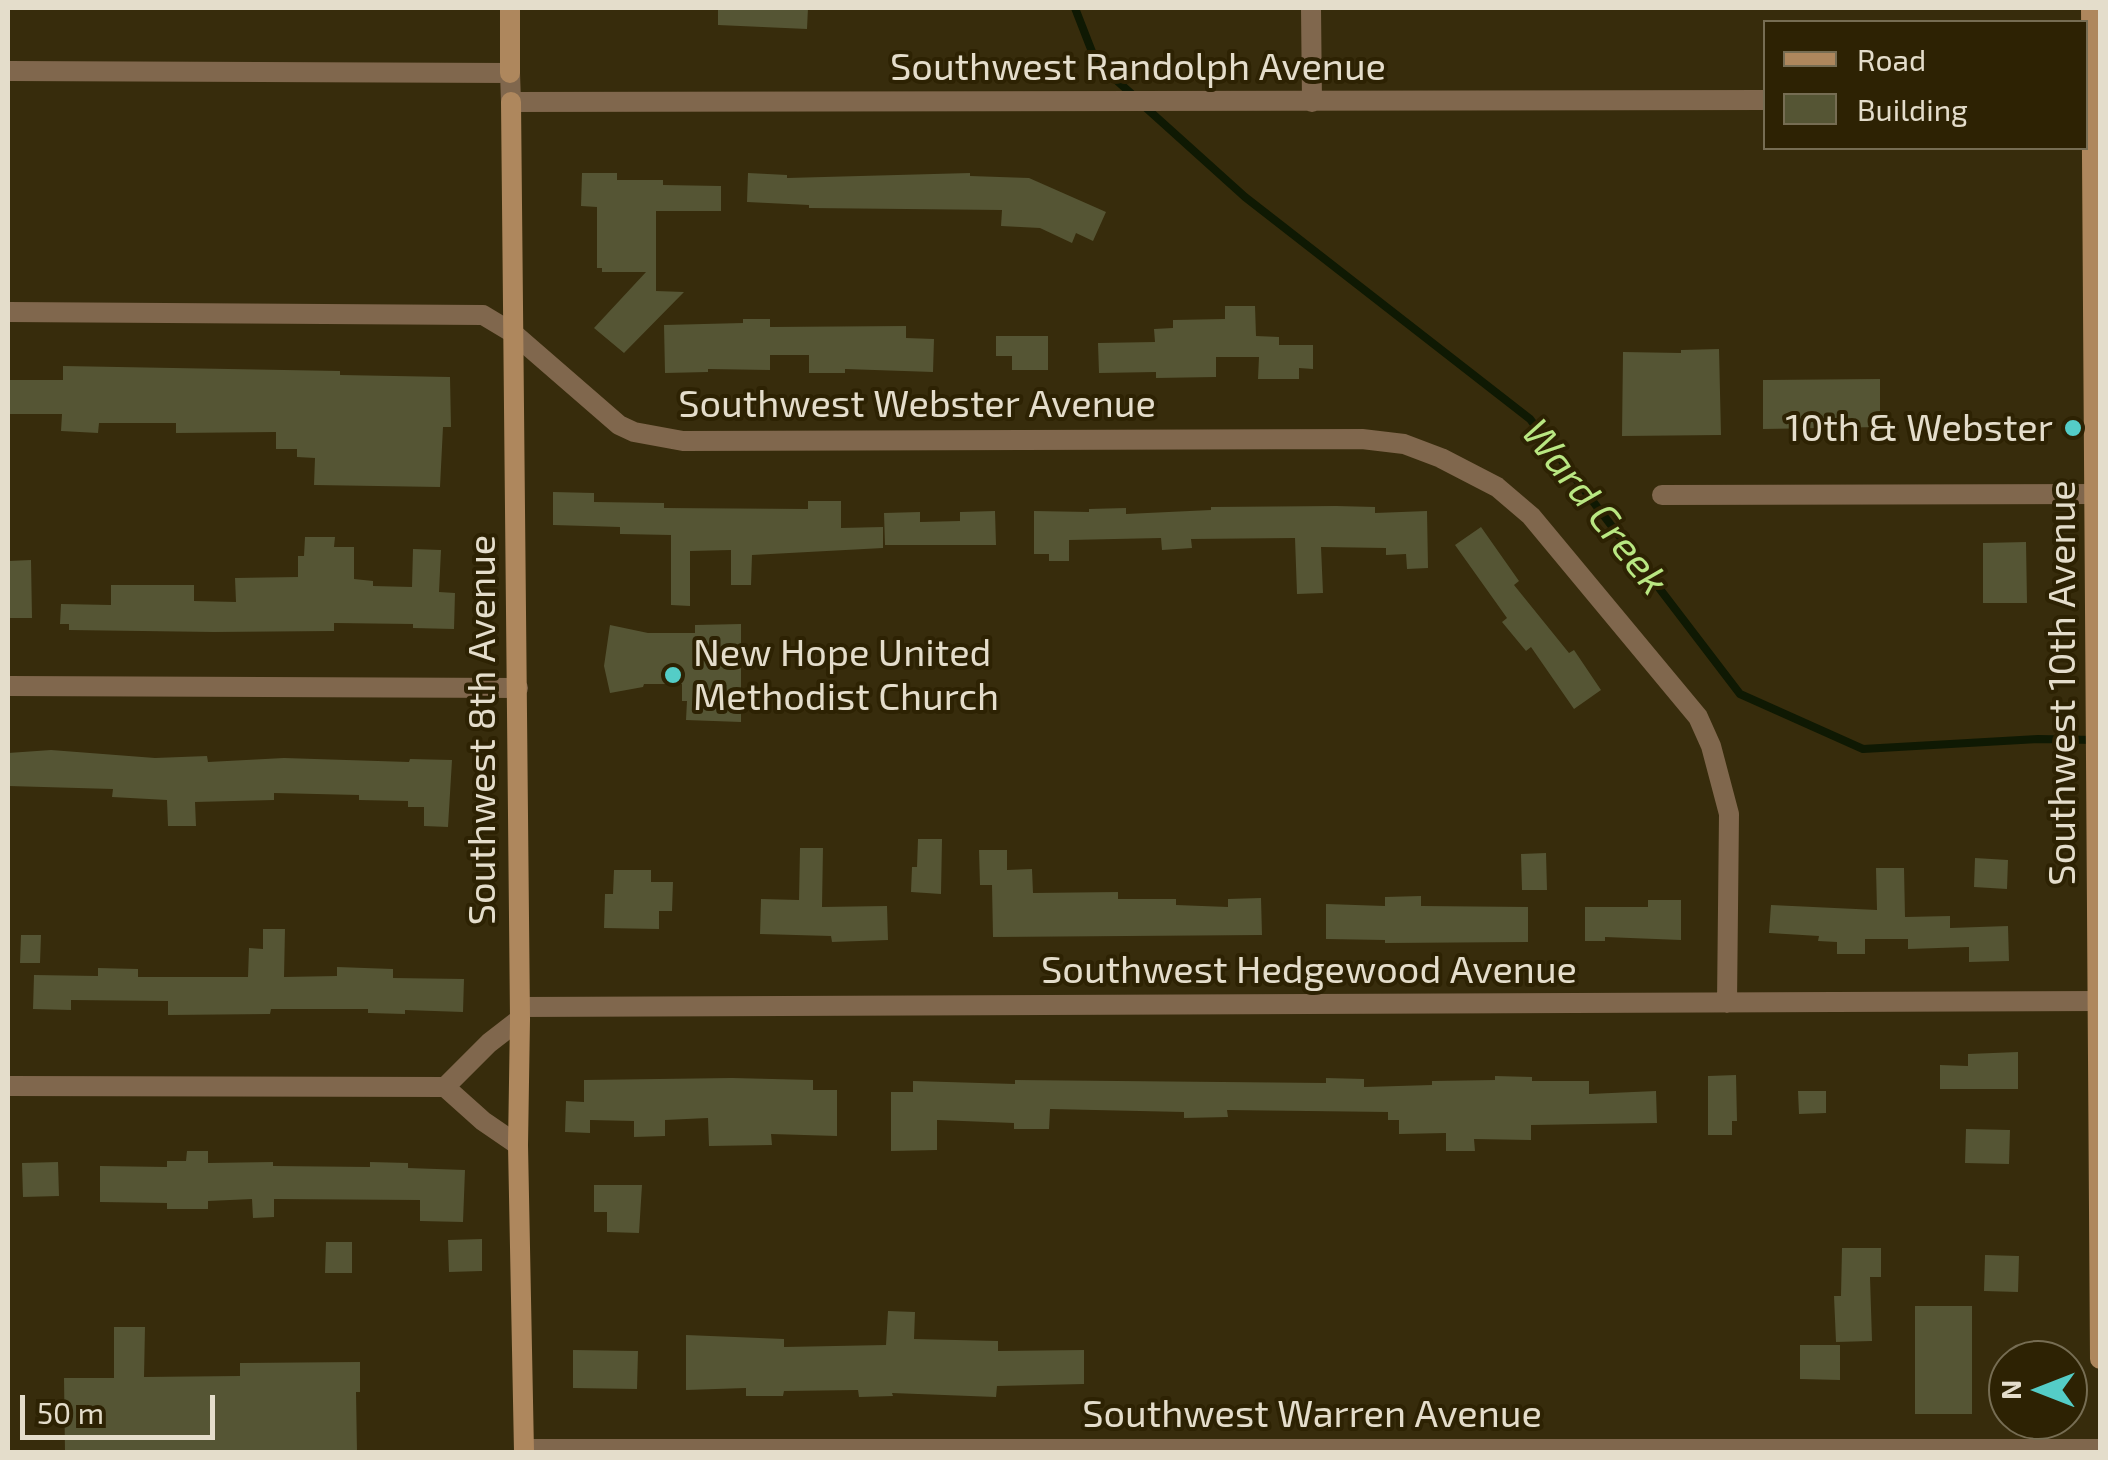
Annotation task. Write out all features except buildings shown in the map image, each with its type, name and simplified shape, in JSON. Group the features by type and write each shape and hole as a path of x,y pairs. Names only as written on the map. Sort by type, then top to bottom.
{"street":[{"name":"Southwest 8th Avenue","path":"510,8 518,688 518,1145 524,1451"},
{"path":"1311,8 1312,102"},
{"name":"Southwest 10th Avenue","path":"2091,8 2099,494 2096,789 2100,1359"},
{"path":"8,71 510,73"},
{"name":"Southwest Randolph Avenue","path":"511,102 1763,100"},
{"name":"Southwest Webster Avenue","path":"8,312 482,315 514,333 619,425 683,441 1362,439 1404,444 1468,471 1497,488 1531,516 1698,716 1711,746 1729,814 1727,1003"},
{"path":"1662,495 2099,494"},
{"path":"8,686 518,688"},
{"name":"Southwest Hedgewood Avenue","path":"520,1013 2098,1001"},
{"path":"445,1087 520,1013"},
{"path":"8,1086 445,1087 518,1145"},
{"name":"Southwest Warren Avenue","path":"524,1451 2100,1449"}],"waterway":[{"name":"Ward Creek","path":"1075,8 1096,62 1134,96"},
{"name":"Ward Creek","path":"1144,106 1245,197 1530,419 1740,694 1863,749 2038,739 2096,740"}],"place":[{"name":"10th & Webster","path":"2073,428"},
{"name":"New Hope United Methodist Church","path":"673,675"}]}
